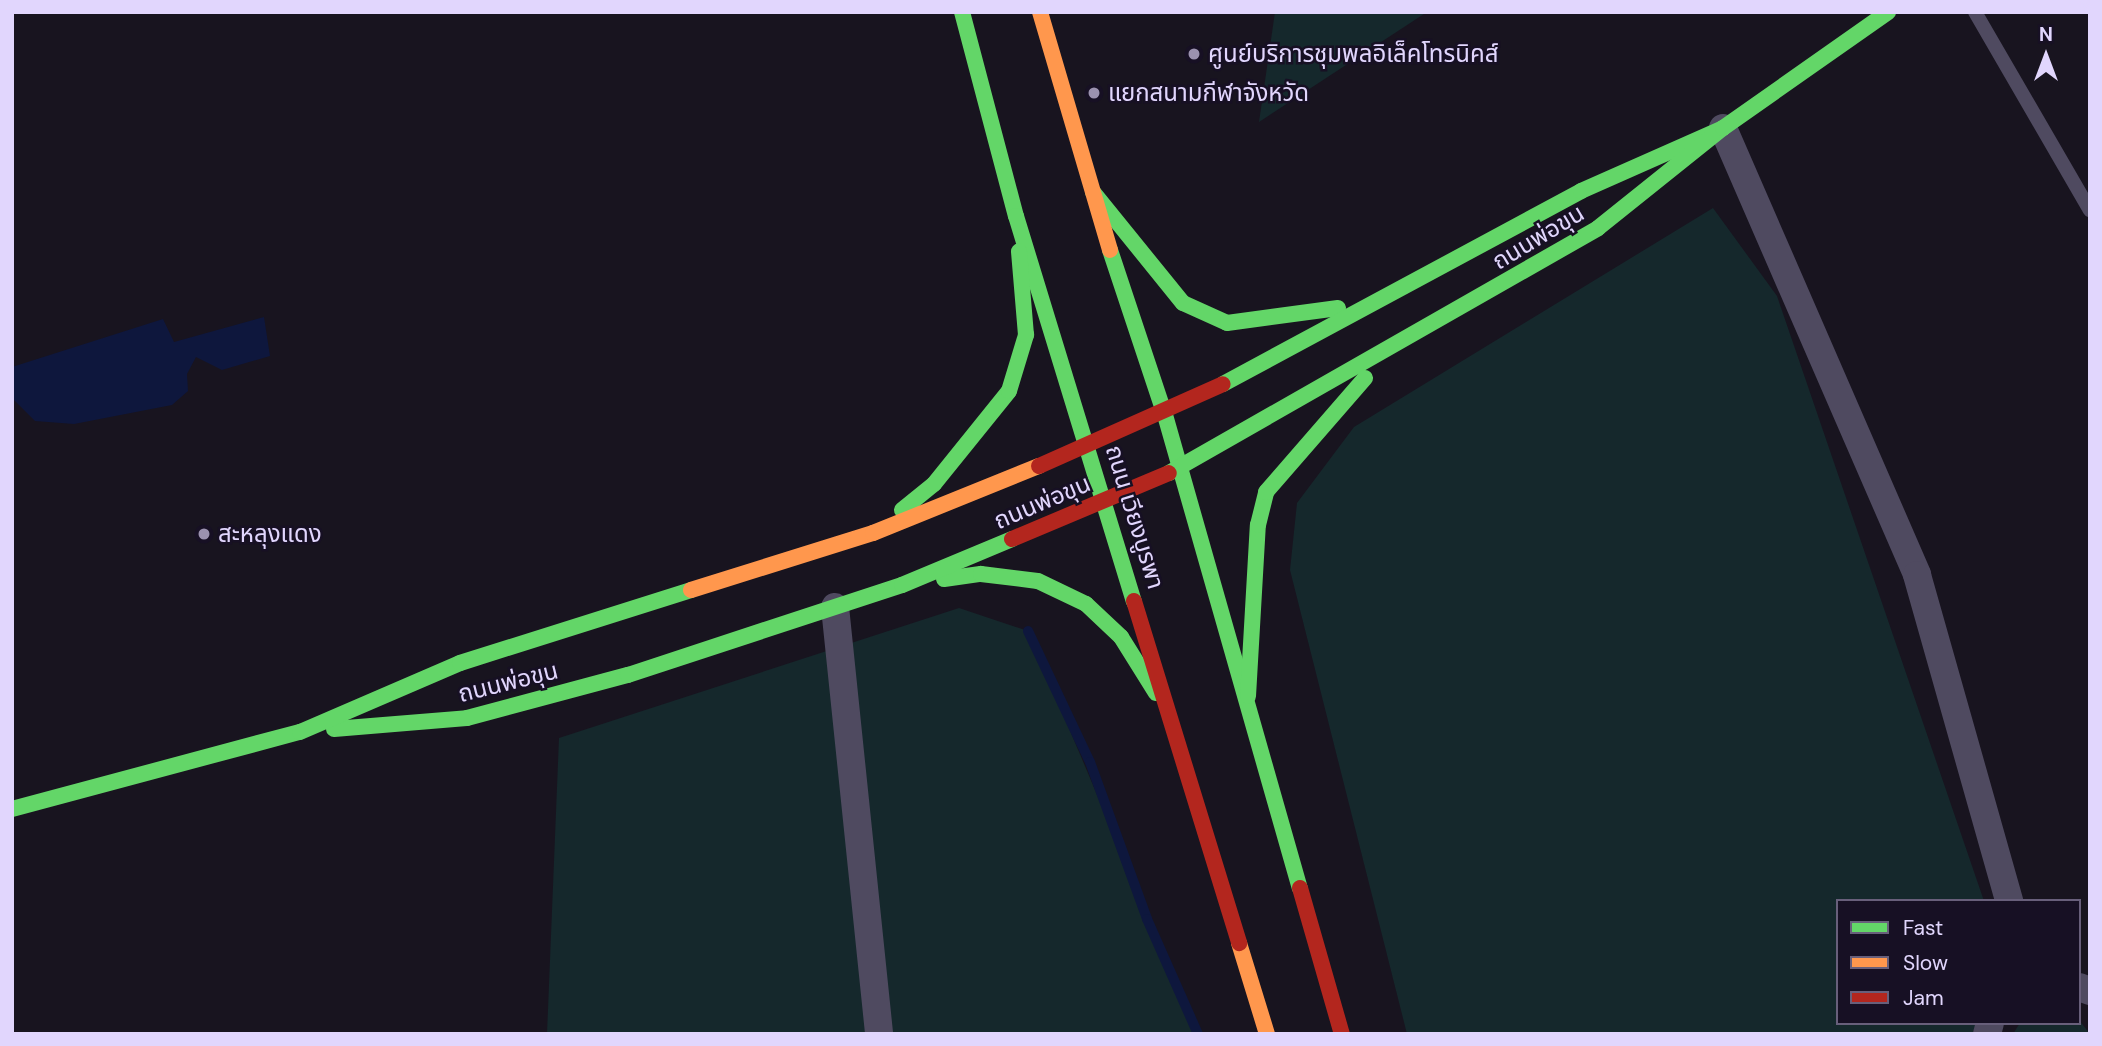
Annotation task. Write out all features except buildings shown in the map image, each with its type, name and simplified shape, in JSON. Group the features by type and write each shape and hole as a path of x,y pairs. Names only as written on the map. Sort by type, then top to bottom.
{"main road":[{"name":"ถนน เวียงบูรพา","path":"962,12 1016,216 1174,721 1267,1034"},
{"path":"1040,12 1088,184 1166,415 1342,1034"},
{"name":"ถนนพ่อขุน","path":"300,732 467,718 628,675 902,585 1181,468 1393,349 1598,228 1723,128 1888,12"},
{"name":"ถนนพ่อขุน","path":"12,808 300,732 460,663 873,533 1166,415 1581,191 1723,128"},
{"path":"1088,184 1183,303 1227,323 1275,321 1378,300"},
{"path":"873,533 934,484 1009,391 1026,335 1016,216"},
{"path":"1248,703 1258,525 1266,492 1393,349"},
{"path":"902,585 981,574 1038,581 1086,604 1121,637 1174,721"}],"street":[{"path":"1723,128 1917,575 2008,899"},
{"path":"835,607 879,1034"}],"lane":[{"path":"1975,12 2090,210"}],"green space":[{"path":"1275,12 1427,12 1259,122"},
{"path":"1713,208 1777,296 1983,899 1836,899 1836,1025 1976,1025 1972,1034 1407,1034 1290,570 1297,503 1354,427"},
{"path":"959,608 1028,631 1198,1034 547,1034 559,738"},
{"path":"2081,1023 2090,1034 2013,1034 2019,1025 2081,1025"}],"water":[{"path":"264,317 270,356 222,370 196,357 187,374 188,391 172,405 74,424 35,421 12,398 12,367 163,319 174,342"}],"waterway":[{"path":"1028,631 1090,762 1147,919 1198,1034"}],"traffic: fast":[{"path":"962,12 1016,216 1134,601"},
{"path":"1169,473 1598,228 1723,128 1888,12"},
{"path":"1223,384 1581,191 1723,128"},
{"path":"1093,192 1183,303 1227,323 1338,308"},
{"path":"1110,250 1165,415 1300,888"},
{"path":"902,510 934,484 1009,391 1026,335 1019,251"},
{"path":"1248,696 1258,525 1266,492 1365,378"},
{"path":"334,729 467,718 628,675 902,585 1012,539"},
{"path":"944,579 981,574 1038,581 1086,604 1121,637 1156,693"},
{"path":"12,809 300,732 460,663 691,590"}],"traffic: slow":[{"path":"1040,12 1110,250"},
{"path":"691,590 873,533 1039,466"},
{"path":"1239,943 1267,1034"}],"traffic: jam":[{"path":"1039,466 1223,384"},
{"path":"1012,539 1169,473"},
{"path":"1134,601 1239,943"},
{"path":"1300,888 1342,1034"}],"place":[{"name":"ศูนย์บริการชุมพลอิเล็คโทรนิคส์","path":"1194,54"},
{"name":"แยกสนามกีฬาจังหวัด","path":"1094,93"},
{"name":"สะหลุงแดง","path":"204,534"}]}
